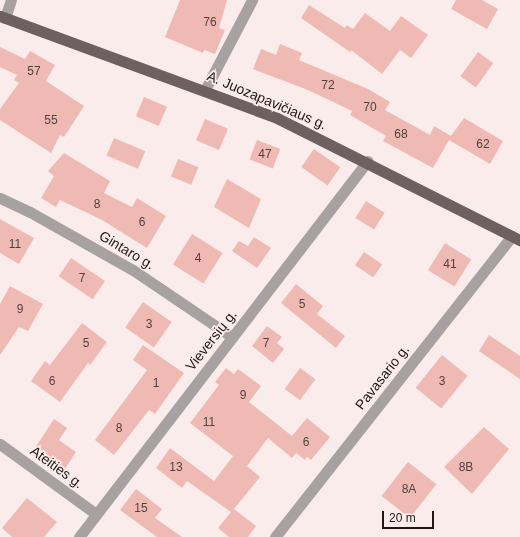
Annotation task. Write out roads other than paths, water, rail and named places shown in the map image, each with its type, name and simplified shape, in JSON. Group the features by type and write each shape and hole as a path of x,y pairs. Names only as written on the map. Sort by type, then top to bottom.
{"main road":[{"name":"A. Juozapavičiaus g.","path":"3,17 205,90 277,118 368,161 517,239"}],"street":[{"path":"3,17 11,0"},
{"path":"205,90 252,0"},
{"name":"Vieversių g.","path":"79,537 368,161"},
{"name":"Gintaro g.","path":"0,198 30,212 133,270 232,337"},
{"name":"Pavasario g.","path":"275,537 517,239"},
{"name":"Ateities g.","path":"0,444 96,514"}]}
